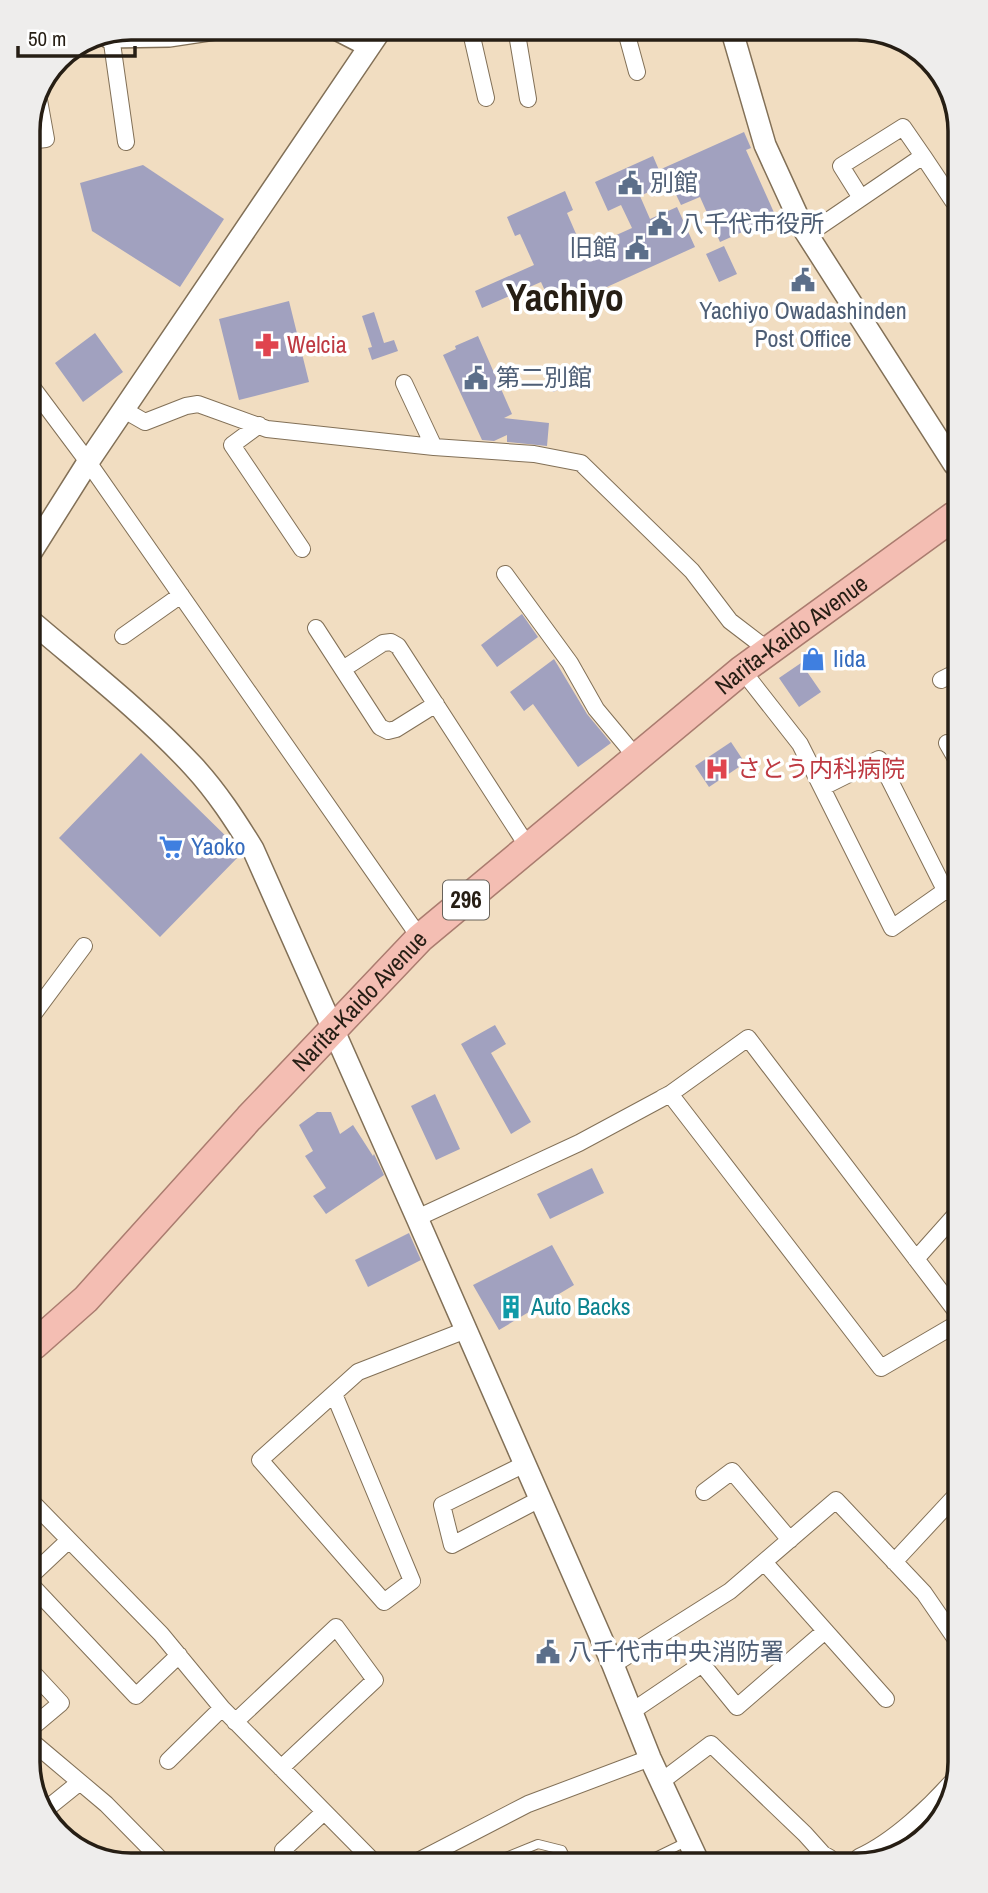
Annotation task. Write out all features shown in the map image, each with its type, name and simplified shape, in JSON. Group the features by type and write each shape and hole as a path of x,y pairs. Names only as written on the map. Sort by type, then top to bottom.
{"highway":[{"name":"Narita-Kaido Avenue","path":"40,1340 86,1299 248,1118 420,938 742,670 948,520"}],"street":[{"path":"357,40 369,46"},
{"path":"40,538 88,462 373,40"},
{"path":"473,40 486,99"},
{"path":"518,40 528,99"},
{"path":"628,40 637,72"},
{"path":"734,40 765,145 807,235 948,455"},
{"path":"111,43 127,142"},
{"path":"40,140 46,139 42,115"},
{"path":"861,198 841,166 903,127 948,194"},
{"path":"807,235 923,156"},
{"path":"404,383 434,447"},
{"path":"40,398 181,594 420,938"},
{"path":"124,410 145,422 198,404 279,430 434,447 534,454 581,463 692,571 730,621 768,650"},
{"path":"259,425 232,445 302,549"},
{"path":"505,574 570,663 596,709 636,757"},
{"path":"123,636 181,594"},
{"path":"316,628 380,727 388,731 436,704"},
{"path":"40,630 153,726 194,767 221,799 253,849 525,1464 650,1758 693,1850"},
{"path":"343,669 383,643 391,642 398,646 528,847"},
{"path":"742,670 800,744 892,928 948,890"},
{"path":"823,787 879,759 948,883"},
{"path":"40,1005 84,946"},
{"path":"417,1217 579,1143 670,1094 748,1038 948,1301"},
{"path":"670,1094 881,1368 948,1329"},
{"path":"916,1259 948,1223"},
{"path":"334,1394 412,1581 384,1602 260,1460 358,1372 466,1330"},
{"path":"525,1464 442,1505 452,1545 540,1499"},
{"path":"704,1492 732,1471 790,1540"},
{"path":"612,1665 730,1591 836,1500 924,1593 948,1628"},
{"path":"894,1562 948,1504"},
{"path":"40,1510 161,1634 235,1722 365,1853"},
{"path":"40,1567 69,1540"},
{"path":"764,1562 886,1699"},
{"path":"40,1594 136,1696 179,1655"},
{"path":"235,1722 335,1627 375,1680 281,1768"},
{"path":"631,1712 702,1664 737,1707 825,1631"},
{"path":"40,1680 61,1703 40,1721"},
{"path":"168,1761 222,1708"},
{"path":"662,1781 711,1744 822,1853"},
{"path":"40,1748 106,1804 154,1853"},
{"path":"433,1853 528,1804 650,1758"},
{"path":"51,1805 80,1782"},
{"path":"868,1852 886,1842 942,1793"},
{"path":"286,1853 283,1850 324,1812"}],"lane":[{"path":"516,1853 538,1844 562,1850 564,1853"}],"building":[{"path":"744,132 751,148 746,150 776,217 720,242 700,197 681,205 670,182 640,196 650,219 677,207 695,247 554,311 541,282 482,308 475,291 534,265 520,234 515,236 507,217 565,191 573,210 567,213 583,250 632,228 621,205 608,211 595,182 653,156 659,170"},
{"path":"143,165 224,219 180,287 92,231 80,183"},
{"path":"724,246 737,274 719,282 706,254"},
{"path":"289,301 309,382 239,400 219,319"},
{"path":"374,312 384,343 394,340 398,351 372,360 368,348 372,347 362,316"},
{"path":"95,333 123,372 83,402 55,363"},
{"path":"478,336 512,414 504,418 549,423 547,446 507,442 507,435 494,441 482,440 443,355 456,349 455,346"},
{"path":"583,366 588,377 553,392 548,381 556,378 555,374 571,367 573,371"},
{"path":"522,614 538,637 497,667 481,645"},
{"path":"554,659 587,714 611,743 578,767 533,704 524,711 510,692"},
{"path":"801,663 821,692 799,707 779,678"},
{"path":"731,742 745,763 709,787 695,766"},
{"path":"141,753 241,854 160,937 59,838"},
{"path":"495,1025 506,1044 491,1053 531,1122 511,1134 461,1044"},
{"path":"435,1094 460,1149 436,1160 411,1106"},
{"path":"317,1112 331,1112 340,1134 353,1125 373,1156 374,1154 384,1175 326,1214 313,1196 326,1188 305,1156 313,1151 299,1125"},
{"path":"592,1168 604,1193 550,1219 537,1194"},
{"path":"409,1233 421,1260 368,1287 355,1260"},
{"name":"Auto Backs","path":"552,1245 574,1285 499,1330 473,1285"}],"place":[{"name":"別館","path":"630,183"},
{"name":"八千代市役所","path":"660,224"},
{"name":"旧館","path":"637,248"},
{"name":"Yachiyo Owadashinden Post Office","path":"803,280"},
{"name":"Welcia","path":"267,345"},
{"name":"第二別館","path":"476,378"},
{"name":"Iida","path":"813,659"},
{"name":"さとう内科病院","path":"717,769"},
{"name":"Yaoko","path":"171,847"},
{"name":"Auto Backs","path":"511,1307"},
{"name":"八千代市中央消防署","path":"548,1652"}],"district":[{"name":"Yachiyo","path":"565,298"}]}
